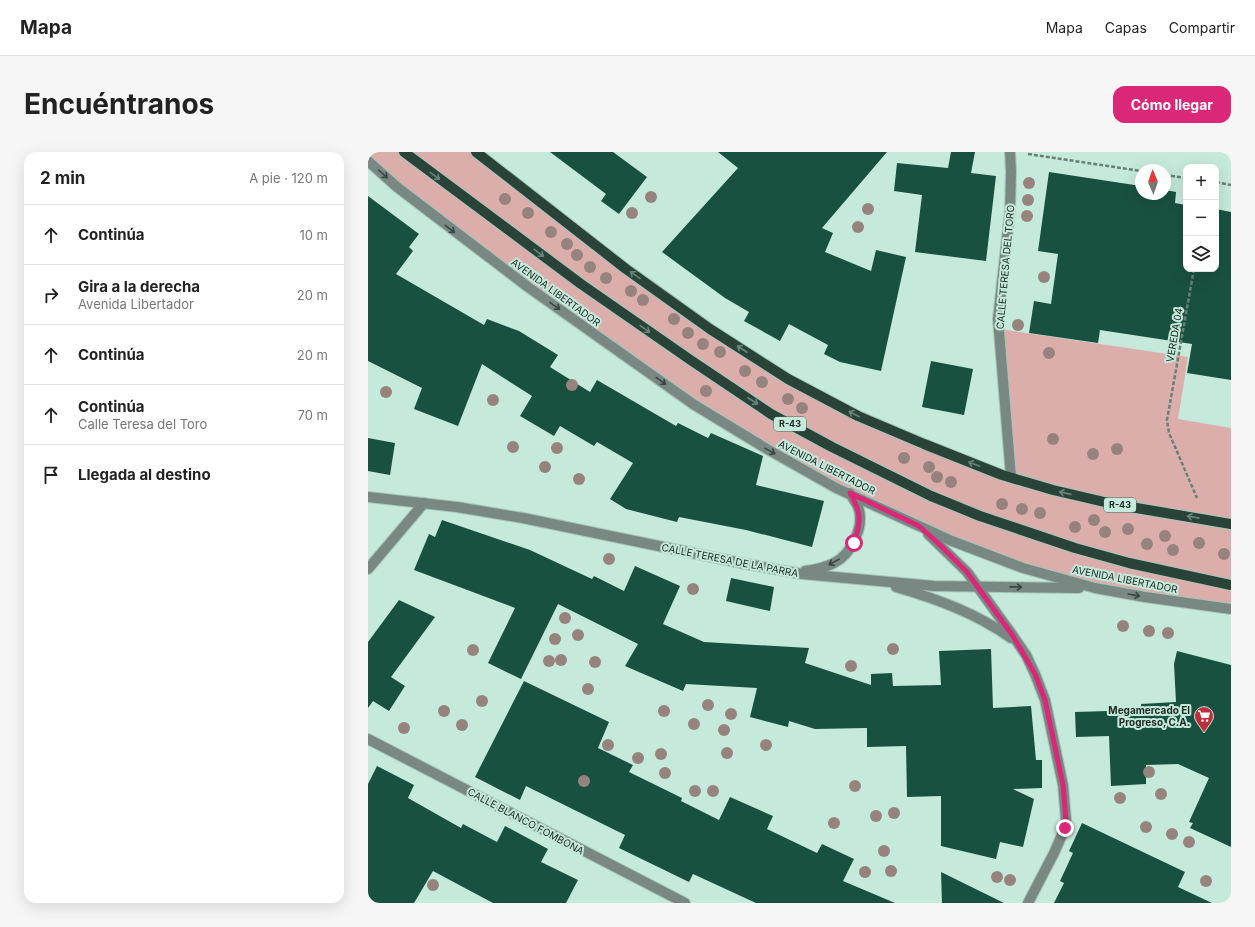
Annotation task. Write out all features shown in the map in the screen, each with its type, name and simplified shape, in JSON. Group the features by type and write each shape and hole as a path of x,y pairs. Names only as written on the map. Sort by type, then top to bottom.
{"main road":[{"name":"AVENIDA LIBERTADOR","path":"404,152 575,280 666,343 772,414 832,447 931,496 994,521 1075,548 1129,563 1231,585"},
{"name":"R-43","path":"481,154 626,269 710,329 788,379 858,416 924,444 1011,477 1053,490 1113,504 1231,524"}],"street":[{"name":"CALLE TERESA DEL TORO","path":"1010,152 1010,211 998,319 1011,477"},
{"name":"AVENIDA LIBERTADOR","path":"368,161 397,187 528,287 693,404 766,449 836,488 850,493 952,541 1010,563 1096,588 1144,597 1231,609"},
{"path":"791,572 808,571 835,563 854,543 860,517 858,507 850,493"},
{"name":"CALLE TERESA DE LA PARRA","path":"368,497 457,507 523,518 791,572 934,586 1096,588"},
{"path":"368,569 424,503"},
{"path":"919,526 967,572 1017,642 1035,674 1045,700 1063,785 1066,820 1065,828 1054,853 1028,903"},
{"path":"873,581 940,601 968,612 994,626 1017,642"},
{"name":"CALLE BLANCO FOMBONA","path":"368,739 685,903"}],"path":[{"path":"1023,153 1135,170"},
{"path":"1171,176 1183,178"},
{"path":"1219,183 1231,185"},
{"name":"VEREDA 04","path":"1193,272 1167,420 1169,433 1206,520"}],"shaded area":[{"path":"368,152 476,152 710,329 858,416 1053,490 1231,524 1231,609 1095,588 952,541 767,449 618,350 368,161"},
{"path":"1000,329 1188,357 1178,419 1231,428 1231,523 1113,502 1012,477"}],"building":[{"path":"550,152 613,152 647,177 619,214 601,201 606,194"},
{"path":"718,152 887,152 822,228 833,233 825,252 871,271 876,250 906,257 881,371 840,362 824,354 828,345 789,324 780,341 744,321 749,312 725,298 662,252 738,168"},
{"path":"951,152 975,152 971,173 996,176 986,261 915,252 922,195 894,191 897,163 948,168"},
{"path":"1049,172 1135,185 1135,200 1171,200 1171,191 1176,192 1175,203 1183,204 1183,272 1219,272 1219,210 1231,212 1231,380 1187,373 1192,344 1100,330 1098,343 1029,333 1034,301 1051,304 1058,254 1038,251"},
{"path":"368,196 419,234 409,247 413,251 396,274 484,325 487,319 519,331 558,355 550,367 590,392 597,380 676,426 678,423 708,438 711,433 763,456 756,485 824,501 812,547 746,530 679,517 677,522 626,509 610,499 633,463 597,442 594,446 560,426 554,436 520,416 532,396 482,364 458,426 414,409 422,388 368,361"},
{"path":"931,361 973,369 964,415 922,407"},
{"path":"368,438 395,443 390,475 368,471"},
{"path":"442,520 530,550 592,579 594,576 624,591 635,566 680,586 663,624 704,642 809,648 805,663 871,685 871,674 892,673 893,686 941,685 939,651 991,649 993,708 1031,706 1036,760 1042,760 1042,788 1013,789 1034,799 1023,847 1000,842 996,859 941,846 941,796 907,797 906,746 867,747 867,728 815,729 789,721 788,727 750,717 757,688 686,684 683,691 625,666 638,644 558,604 521,679 488,663 515,608 414,570 429,534 435,537"},
{"path":"731,578 774,587 770,611 726,601"},
{"path":"399,600 435,617 391,677 405,686 389,711 373,701 368,708 368,642"},
{"path":"1177,651 1231,665 1231,847 1190,828 1193,823 1189,822 1209,778 1178,764 1146,765 1146,784 1111,786 1109,736 1076,737 1075,712 1141,710 1141,704 1176,702 1174,664"},
{"path":"524,681 609,722 598,748 633,765 629,772 682,798 681,801 719,820 730,797 773,816 767,829 817,853 822,844 854,859 843,881 895,903 756,903 693,874 689,882 619,848 625,835 526,786 520,800 475,777"},
{"path":"377,766 414,785 408,798 461,828 463,824 497,842 505,826 548,849 541,862 578,880 566,903 493,903 433,871 414,903 368,903 368,784"},
{"path":"1082,823 1185,872 1178,887 1212,903 1054,903 1064,883 1060,881 1073,853 1069,851"},
{"path":"941,872 1004,903 942,903"}],"place":[{"name":"Megamercado El Progreso, C.A.","path":"1204,733"}],"route":[{"path":"854,543 860,517 858,507 850,493 919,526 967,572 1026,655 1045,700 1063,785 1066,820 1065,828"}]}
